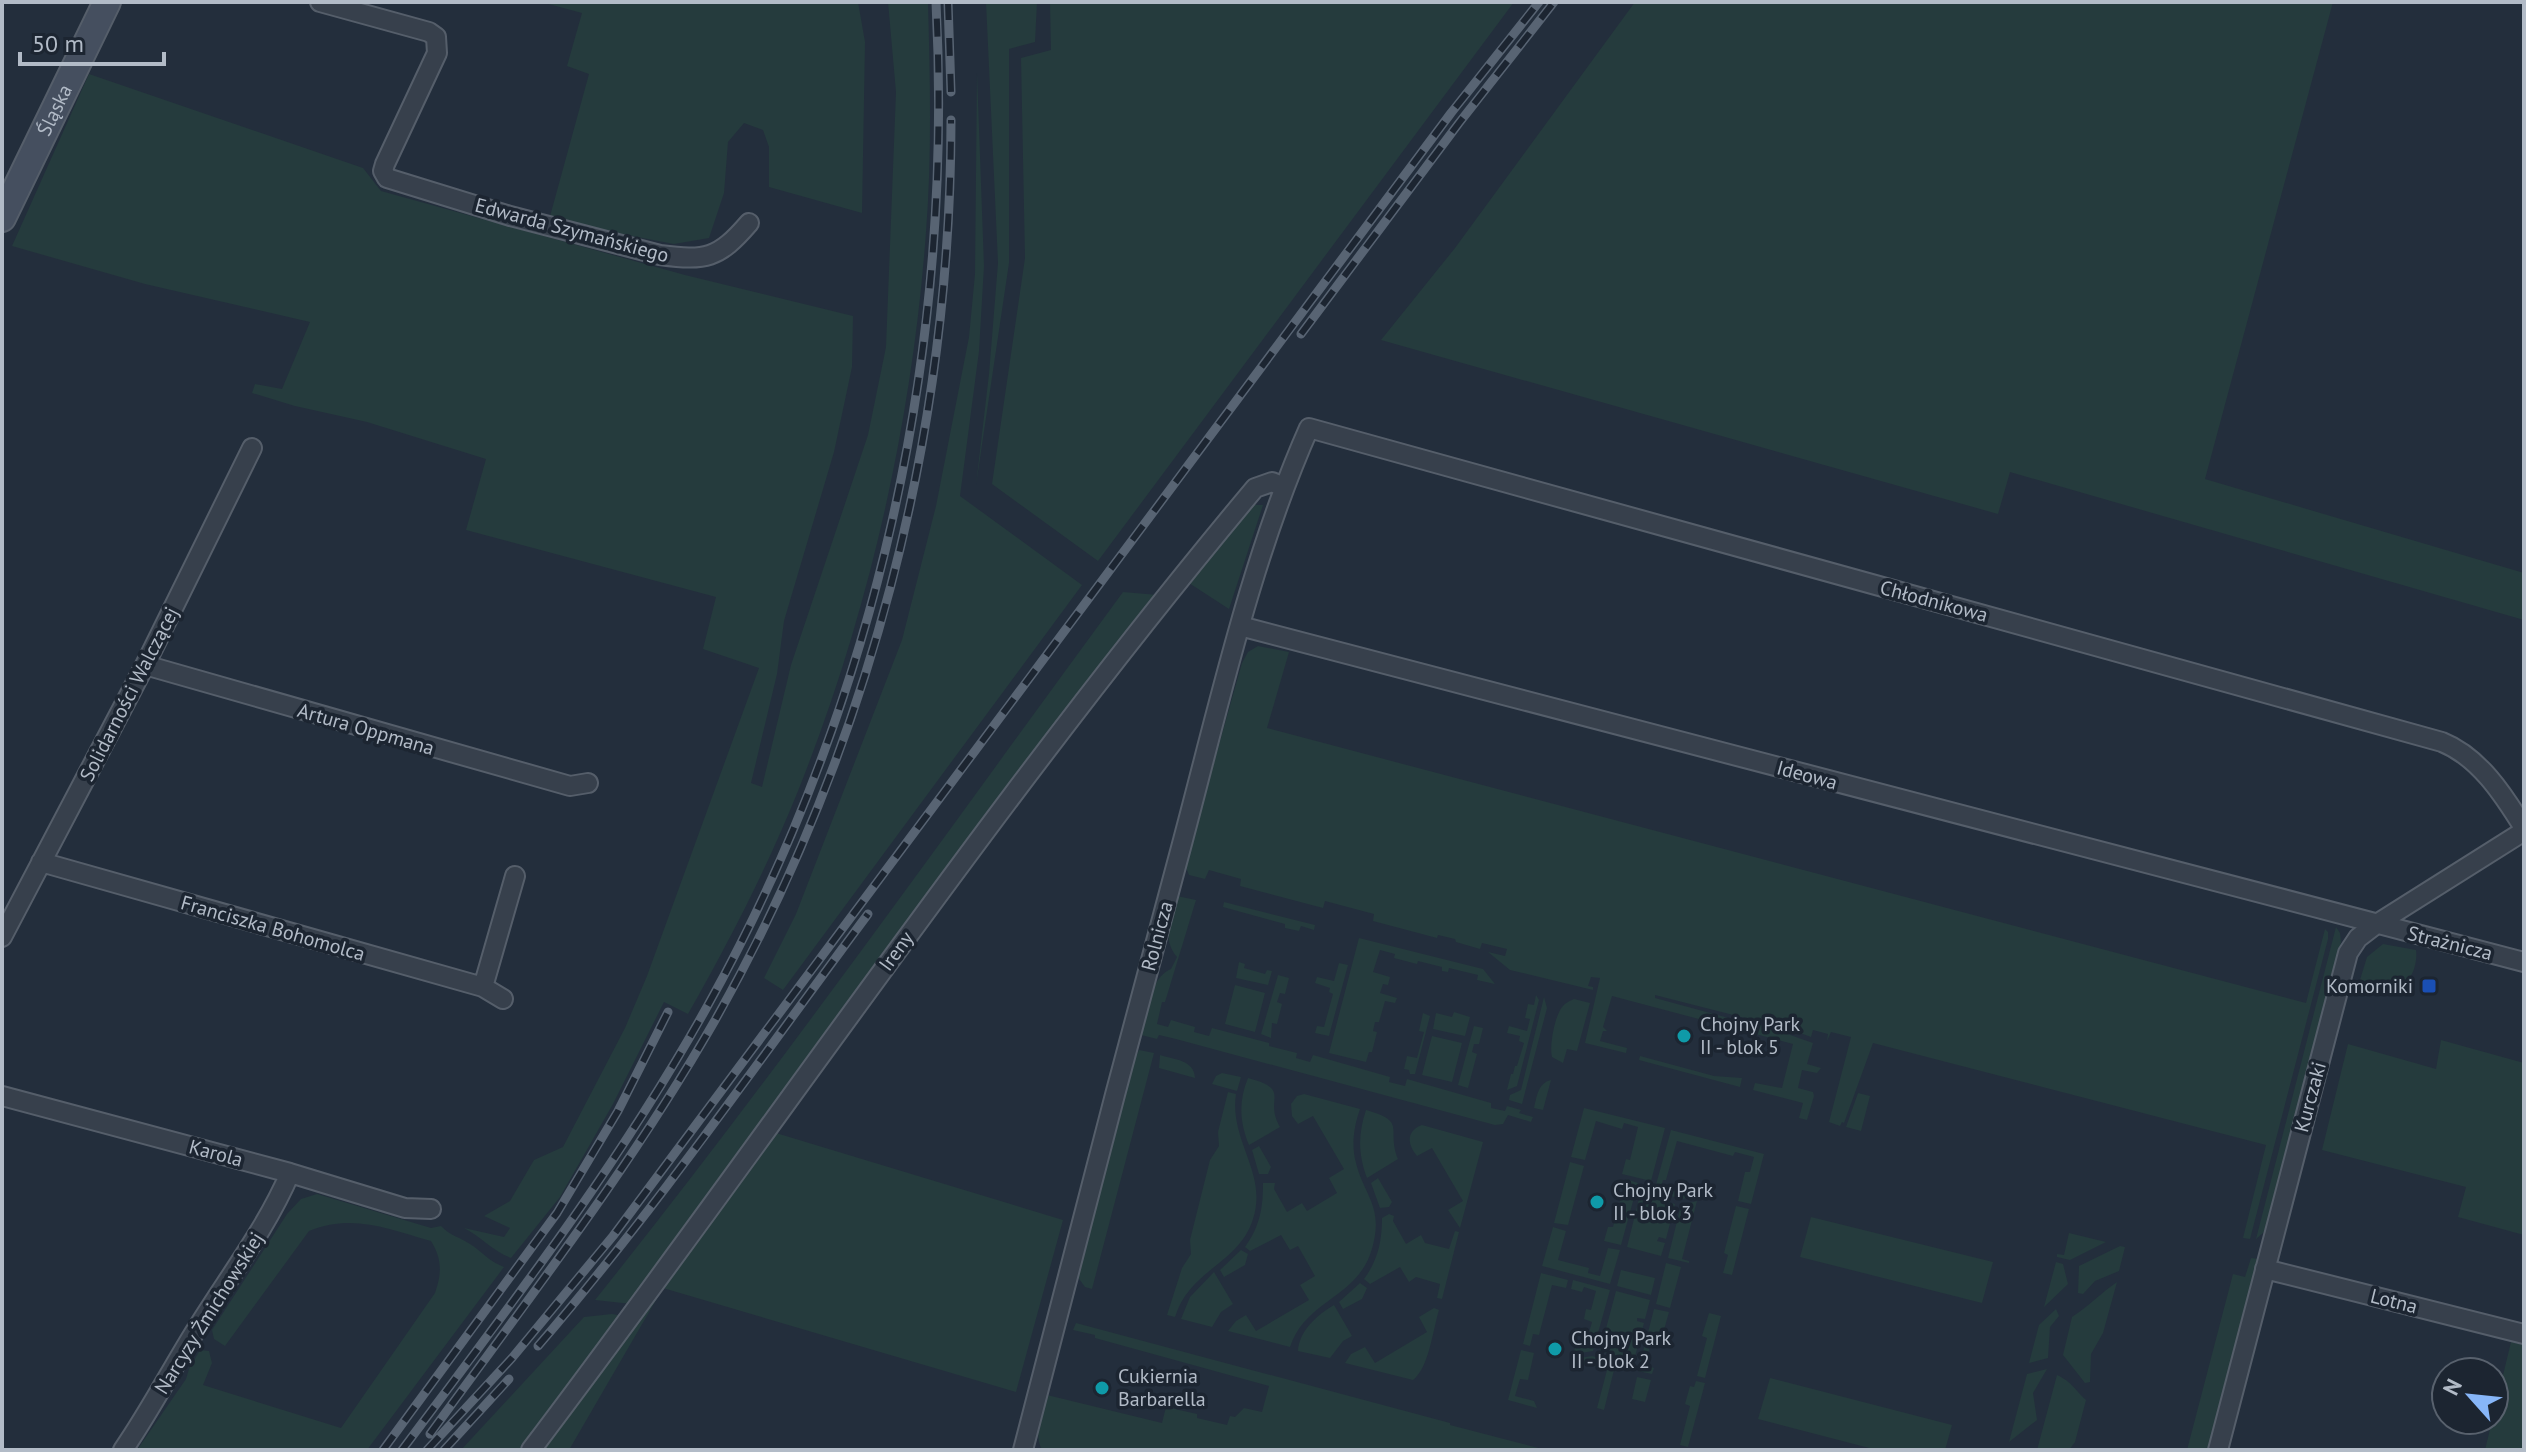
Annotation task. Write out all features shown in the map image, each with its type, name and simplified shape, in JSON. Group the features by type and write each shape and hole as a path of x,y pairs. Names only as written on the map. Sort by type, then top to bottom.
{"street":[{"name":"Śląska","path":"2,218 107,2"},
{"name":"Edwarda Szymańskiego","path":"320,2 429,32 436,37 437,53 385,164 383,171 387,178 510,216 660,255 684,258 723,251 749,223"},
{"name":"Rolnicza","path":"1023,1450 1240,626 1284,487 1309,428"},
{"name":"Chłodnikowa","path":"1309,428 2442,742 2458,749 2480,768 2524,830"},
{"name":"Solidarności Walczącej","path":"2,937 145,665 252,448"},
{"name":"Ireny","path":"531,1450 636,1311 980,837 1164,597 1255,488 1272,482 1284,487"},
{"name":"Ideowa","path":"1240,626 2375,925"},
{"name":"Artura Oppmana","path":"145,665 570,786 588,783"},
{"name":"Kurczaki","path":"2218,1450 2345,961 2358,938 2375,925 2524,830"},
{"name":"Franciszka Bohomolca","path":"41,862 483,987 503,999"},
{"path":"483,987 515,876"},
{"name":"Strażnicza","path":"2375,925 2524,962"},
{"name":"Karola","path":"2,1096 290,1173 405,1208 431,1209"},
{"name":"Narcyzy Żmichowskiej","path":"123,1450 165,1385 194,1332 274,1209 290,1173"},
{"name":"Lotna","path":"2265,1269 2524,1334"}],"green space":[{"path":"541,2 858,2 865,42 862,213 769,187 769,147 763,130 744,123 728,142 724,193 709,238 674,244 549,220 589,74 567,66 582,13"},
{"path":"888,2 928,2 928,203 919,304 898,446 866,586 846,655 823,724 774,848 688,1014 664,1002 613,1104 560,1197 511,1258 464,1228 504,1237 510,1228 484,1216 510,1201 534,1160 563,1147 625,1028 647,976 759,668 703,649 716,597 466,530 486,459 367,422 252,393 255,384 282,389 310,322 145,284 12,246 89,74 363,168 381,191 685,275 853,316 852,367 834,452 784,621 777,674 751,783 762,787 791,665 868,435 886,347 896,92"},
{"path":"986,2 1037,2 1035,42 1009,49 1009,263 976,485 998,263"},
{"path":"1050,2 1514,2 1098,561 992,484 1025,258 1021,58 1051,50"},
{"path":"1635,2 2333,2 2205,479 2524,573 2524,620 2010,472 1998,514 1381,340 1455,248"},
{"path":"977,73 984,266 979,351 960,496 1082,585 783,990 764,978 796,914 902,640 936,506 969,337 975,274"},
{"path":"1263,505 1229,609 1189,583 1249,506"},
{"path":"1123,592 1158,595 632,1304 595,1300 797,1037"},
{"path":"1258,646 1289,652 1267,728 2306,1003 2325,929 2328,939 2250,1239 2243,1238 2266,1145 1873,1043 1844,1123 1840,1126 1829,1122 1851,1037 1831,1032 1827,1041 1828,1034 1813,1030 1811,1037 1655,995 1655,998 1756,1023 1813,1043 1807,1064 1821,1068 1817,1073 1802,1070 1798,1088 1813,1092 1814,1096 1807,1120 1799,1118 1803,1103 1753,1090 1755,1083 1782,1088 1793,1044 1612,996 1603,1027 1607,1031 1603,1031 1600,1041 1627,1048 1626,1053 1585,1043 1600,978 1591,977 1588,986 1593,990 1510,970 1488,952 1505,956 1507,949 1482,943 1480,949 1456,942 1455,939 1438,935 1437,938 1373,921 1374,914 1325,901 1323,908 1240,886 1241,879 1209,870 1205,879 1189,875 1185,865 1242,663 1248,652"},
{"path":"1177,896 1196,900 1157,1024 1168,1027 1171,1020 1195,1027 1194,1032 1209,1036 1212,1028 1269,1043 1269,1046 1297,1053 1296,1058 1310,1062 1313,1055 1390,1077 1389,1082 1405,1086 1407,1079 1491,1103 1491,1108 1505,1111 1507,1106 1521,1110 1519,1113 1533,1117 1531,1122 1508,1115 1503,1124 1495,1125 1176,1039 1141,1035 1153,988 1171,969 1177,957 1168,935"},
{"path":"1224,902 1315,925 1314,930 1301,926 1299,931 1285,928 1285,924 1223,907"},
{"path":"2336,927 2341,942 2266,1227 2256,1239"},
{"path":"1359,938 1483,969 1495,984 1477,980 1478,975 1449,968 1448,972 1442,971 1442,967 1394,958 1395,954 1380,950 1373,972 1390,977 1388,985 1383,984 1380,993 1397,998 1395,1003 1385,1001 1379,1022 1375,1022 1373,1031 1377,1032 1372,1052 1369,1052 1366,1062 1329,1053"},
{"path":"2383,944 2416,950 2412,974 2405,983 2394,988 2360,980 2367,957"},
{"path":"1239,962 1245,964 1244,968 1265,974 1267,970 1272,971 1268,985 1236,978"},
{"path":"1339,963 1348,965 1329,1036 1315,1033 1317,1026 1324,1027 1333,994 1329,992 1330,988 1315,983 1317,977 1334,981"},
{"path":"1278,975 1289,978 1285,994 1280,993 1277,1002 1282,1004 1277,1024 1272,1023 1271,1038 1261,1034"},
{"path":"1235,985 1265,993 1255,1032 1225,1024"},
{"path":"1536,995 1539,1000 1517,1086 1507,1090 1524,1043 1519,1041 1520,1036 1507,1033 1509,1026 1527,1031 1530,1019 1525,1018 1528,1004 1534,1005"},
{"path":"1544,997 1547,1008 1522,1104 1509,1100 1510,1095 1521,1090"},
{"path":"1574,999 1590,1003 1577,1051 1567,1049 1563,1063 1552,1057 1553,1030 1560,1010"},
{"path":"1454,1012 1470,1017 1465,1036 1433,1029 1436,1013 1452,1017"},
{"path":"1423,1013 1430,1016 1415,1074 1410,1074 1409,1070 1404,1069 1407,1056 1417,1058 1424,1032 1419,1031"},
{"path":"1474,1026 1483,1028 1479,1044 1474,1044 1472,1052 1477,1054 1468,1088 1458,1085"},
{"path":"1432,1036 1462,1043 1452,1082 1422,1075"},
{"path":"2441,1040 2524,1063 2524,1235 2458,1217 2466,1187 2322,1150 2348,1044 2436,1069"},
{"path":"1139,1050 1154,1053 1092,1289 1085,1287 1077,1276"},
{"path":"1160,1055 1188,1064 1195,1078 1159,1068"},
{"path":"1640,1056 1714,1076 1742,1078 1740,1087 1639,1060"},
{"path":"1222,1073 1241,1077 1237,1091 1212,1084 1216,1076"},
{"path":"1248,1078 1262,1082 1273,1091 1274,1109 1280,1127 1249,1145 1241,1112"},
{"path":"1551,1080 1543,1110 1534,1108 1541,1087"},
{"path":"1228,1092 1236,1094 1238,1127 1256,1187 1253,1219 1237,1247 1192,1288 1175,1317 1167,1315 1182,1268 1191,1254 1190,1240 1210,1160 1219,1146 1218,1132"},
{"path":"1858,1093 1870,1096 1861,1131 1846,1127"},
{"path":"1304,1094 1360,1109 1354,1136 1354,1156 1376,1220 1373,1245 1357,1277 1308,1318 1290,1347 1228,1331 1246,1315 1256,1331 1309,1300 1300,1285 1315,1276 1298,1246 1290,1250 1281,1235 1250,1251 1245,1247 1260,1216 1263,1183 1275,1183 1274,1189 1287,1212 1302,1203 1307,1211 1337,1193 1329,1178 1344,1169 1313,1116 1298,1124 1292,1116 1291,1104 1297,1096"},
{"path":"1584,1108 1665,1128 1651,1181 1622,1174 1626,1159 1630,1160 1638,1127 1624,1123 1622,1129 1596,1121 1585,1160 1571,1157"},
{"path":"1366,1110 1387,1118 1391,1123 1398,1159 1367,1178 1360,1144"},
{"path":"1422,1125 1483,1142 1460,1228 1448,1210 1463,1201 1432,1148 1417,1156 1411,1147 1411,1134"},
{"path":"1671,1130 1764,1154 1751,1204 1738,1201 1745,1172 1750,1172 1754,1157 1735,1152 1733,1156 1677,1141 1666,1180 1663,1180 1661,1187 1679,1192 1684,1184 1700,1189 1699,1194 1683,1199 1654,1192"},
{"path":"776,1133 1063,1220 1016,1392 663,1288 569,1450 544,1450 549,1435"},
{"path":"1259,1146 1271,1167 1268,1174 1259,1174 1252,1150"},
{"path":"1570,1162 1584,1166 1568,1225 1554,1223"},
{"path":"1378,1178 1392,1202 1389,1207 1380,1208 1371,1183"},
{"path":"1626,1179 1638,1183 1621,1245 1604,1241 1608,1227 1613,1227"},
{"path":"317,1194 431,1228 441,1226 504,1267 367,1450 137,1450 186,1379 200,1350 209,1351 212,1363 203,1385 341,1428 435,1293 440,1266 431,1241 356,1223 341,1223 309,1231 225,1346 214,1339 212,1330 287,1214 301,1199"},
{"path":"1640,1195 1675,1204 1666,1239 1659,1237 1657,1241 1665,1243 1661,1256 1627,1247"},
{"path":"1697,1201 1682,1259 1689,1263 1668,1258 1681,1205"},
{"path":"1736,1206 1749,1209 1732,1275 1723,1273 1728,1255 1724,1253"},
{"path":"1389,1214 1394,1216 1393,1221 1406,1244 1421,1235 1425,1243 1449,1249 1455,1231 1459,1232 1442,1299 1437,1298 1440,1284 1416,1277 1409,1282 1400,1267 1370,1284 1364,1279 1378,1250 1382,1218"},
{"path":"1811,1217 1993,1262 1982,1303 1800,1257"},
{"path":"1553,1227 1566,1231 1558,1260 1589,1268 1588,1273 1600,1276 1608,1248 1620,1250 1610,1284 1542,1266"},
{"path":"2069,1233 2106,1242 2070,1260 2057,1257 2057,1254 2064,1255"},
{"path":"2120,1246 2125,1247 2119,1271 2095,1281 2083,1294 2078,1293 2079,1266"},
{"path":"1241,1250 1248,1254 1245,1265 1224,1277 1220,1270"},
{"path":"2251,1258 2258,1259 2208,1450 2187,1450 2233,1274 2245,1277"},
{"path":"2056,1262 2063,1264 2068,1284 2044,1307"},
{"path":"1666,1263 1681,1267 1670,1308 1656,1304"},
{"path":"1621,1270 1655,1278 1651,1295 1617,1286"},
{"path":"1214,1272 1233,1304 1221,1312 1212,1327 1181,1319 1190,1297"},
{"path":"1541,1273 1568,1280 1566,1288 1552,1285 1539,1335 1533,1334 1530,1346 1523,1344"},
{"path":"1573,1280 1610,1290 1593,1351 1574,1351 1576,1345 1585,1347 1592,1322 1584,1319 1586,1309 1591,1310 1596,1291 1584,1287 1582,1292 1571,1289"},
{"path":"2117,1282 2103,1333 2091,1354 2090,1382 2085,1383 2063,1355 2072,1317"},
{"path":"1360,1283 1367,1288 1362,1299 1343,1309 1339,1302"},
{"path":"1616,1291 1650,1300 1645,1319 1637,1318 1637,1321 1644,1323 1634,1360 1600,1351"},
{"path":"1334,1305 1352,1336 1343,1341 1330,1358 1298,1351 1310,1324"},
{"path":"1434,1308 1439,1310 1430,1348 1423,1367 1413,1380 1345,1363 1351,1354 1365,1347 1375,1363 1427,1332 1419,1317"},
{"path":"1654,1309 1669,1312 1662,1337 1653,1335 1645,1365 1654,1368 1652,1374 1638,1371"},
{"path":"2056,1309 2059,1316 2050,1327 2048,1358 2029,1363 2039,1325"},
{"path":"1709,1313 1721,1316 1705,1378 1697,1376 1707,1338 1702,1336"},
{"path":"624,1316 520,1450 461,1450 584,1317"},
{"path":"1076,1323 1546,1450 1042,1450 1038,1429 1047,1395 1162,1423 1166,1407 1227,1425 1230,1416 1235,1417 1244,1408 1262,1412 1269,1386 1095,1338 1095,1335 1073,1330"},
{"path":"2511,1342 2524,1345 2524,1450 2485,1450 2488,1436 2510,1436 2508,1356"},
{"path":"1521,1350 1534,1353 1528,1380 1520,1379 1515,1396 1534,1401 1537,1408 1508,1400"},
{"path":"1592,1356 1616,1362 1604,1410 1597,1408 1607,1370 1578,1362 1579,1358"},
{"path":"2047,1369 2033,1393 2037,1420 2009,1442 2027,1374"},
{"path":"2057,1375 2070,1383 2086,1400 2075,1442 2069,1450 2037,1450"},
{"path":"1637,1377 1651,1380 1645,1402 1632,1399"},
{"path":"1770,1378 1952,1425 1945,1450 1877,1450 1758,1419"},
{"path":"1696,1381 1705,1383 1688,1447 1680,1445 1690,1406 1685,1404 1690,1386 1694,1387"}],"railway":[{"path":"402,1450 563,1232 639,1121 708,1005 767,888 818,768 860,645 892,519 917,392 932,262 938,132 936,2"},
{"path":"948,2 951,92"},
{"path":"427,1450 512,1358 613,1236 1451,113 1539,2"},
{"path":"1301,334 1554,2"},
{"path":"430,1434 578,1232 682,1076 769,918 816,810 857,699 891,586 917,471 936,355 947,238 951,120"},
{"path":"538,1346 666,1187 868,914"},
{"path":"383,1450 557,1213 618,1111 668,1012"},
{"path":"444,1450 509,1379"}],"place":[{"name":"Komorniki","path":"2429,986"},
{"name":"Chojny Park II - blok 5","path":"1684,1036"},
{"name":"Chojny Park II - blok 3","path":"1597,1202"},
{"name":"Chojny Park II - blok 2","path":"1555,1349"},
{"name":"Cukiernia Barbarella","path":"1102,1388"}]}
